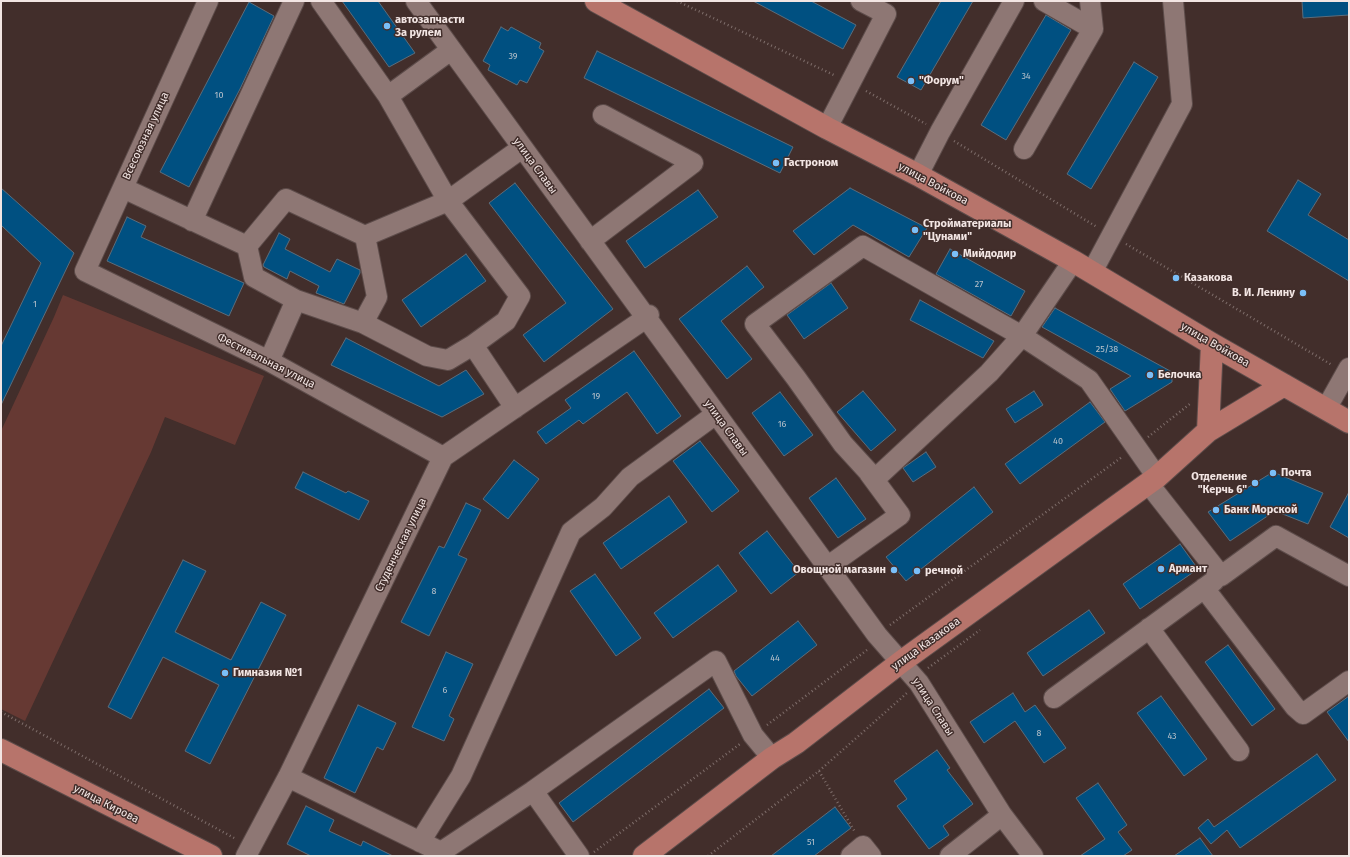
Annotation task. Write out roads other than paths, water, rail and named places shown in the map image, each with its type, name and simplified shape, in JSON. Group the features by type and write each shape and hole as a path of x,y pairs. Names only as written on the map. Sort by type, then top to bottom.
{"main road":[{"name":"улица Войкова","path":"596,1 828,128 918,175 1073,261 1212,344 1349,422"},
{"path":"1208,431 1212,344"},
{"name":"улица Казакова","path":"644,856 772,758 796,743 901,662 1153,480 1208,431 1284,385"},
{"name":"улица Кирова","path":"1,750 211,856"}],"street":[{"name":"Всесоюзная улица","path":"85,271 208,1"},
{"path":"192,220 294,1"},
{"path":"247,246 254,277 296,300 363,322 427,356 448,360 473,345 506,321 520,296 448,201 388,96 321,1"},
{"name":"улица Славы","path":"416,1 590,241 647,316 716,414 877,635 919,683 1002,815 1033,856"},
{"path":"828,128 889,8 861,1"},
{"path":"918,175 940,132 1014,1"},
{"path":"1044,1 1093,29"},
{"path":"1024,149 1093,29 1090,1"},
{"path":"1092,272 1182,104 1173,1"},
{"path":"388,96 451,50"},
{"path":"590,241 693,163 603,115"},
{"path":"247,246 286,199 365,236 448,201 522,148"},
{"path":"123,188 247,246"},
{"path":"363,322 377,296 365,236"},
{"path":"1073,261 1022,336 989,373 875,479 843,444 755,324 863,246 1022,336 1089,380 1153,480 1220,576"},
{"name":"Фестивальная улица","path":"85,271 269,361 443,457"},
{"path":"269,361 296,300"},
{"name":"Студенческая улица","path":"248,852 288,777 443,457 647,316"},
{"path":"473,345 515,408"},
{"path":"1326,409 1348,371"},
{"path":"420,842 461,776 571,532 603,507 630,477 716,414"},
{"path":"827,567 900,515 869,472"},
{"path":"1054,698 1276,536 1349,576"},
{"path":"1204,588 1295,707 1303,714 1349,681"},
{"path":"1149,628 1239,751"},
{"path":"288,777 441,852 533,791 716,661 753,735 772,758"},
{"path":"533,791 579,856"},
{"path":"950,856 1002,815"}],"place":[{"name":"автозапчасти За рулем","path":"387,26"},
{"name":"\"Форум\"","path":"911,81"},
{"name":"Гастроном","path":"776,163"},
{"name":"Стройматериалы \"Цунами\"","path":"915,230"},
{"name":"Мийдодир","path":"955,254"},
{"name":"Казакова","path":"1176,278"},
{"name":"В. И. Ленину","path":"1303,293"},
{"name":"Белочка","path":"1150,375"},
{"name":"Почта","path":"1273,473"},
{"name":"Отделение \"Керчь 6\"","path":"1255,483"},
{"name":"Банк Морской","path":"1216,510"},
{"name":"Армант","path":"1161,569"},
{"name":"Овощной магазин","path":"894,570"},
{"name":"речной","path":"917,571"},
{"name":"Гимназия №1","path":"225,673"}]}
